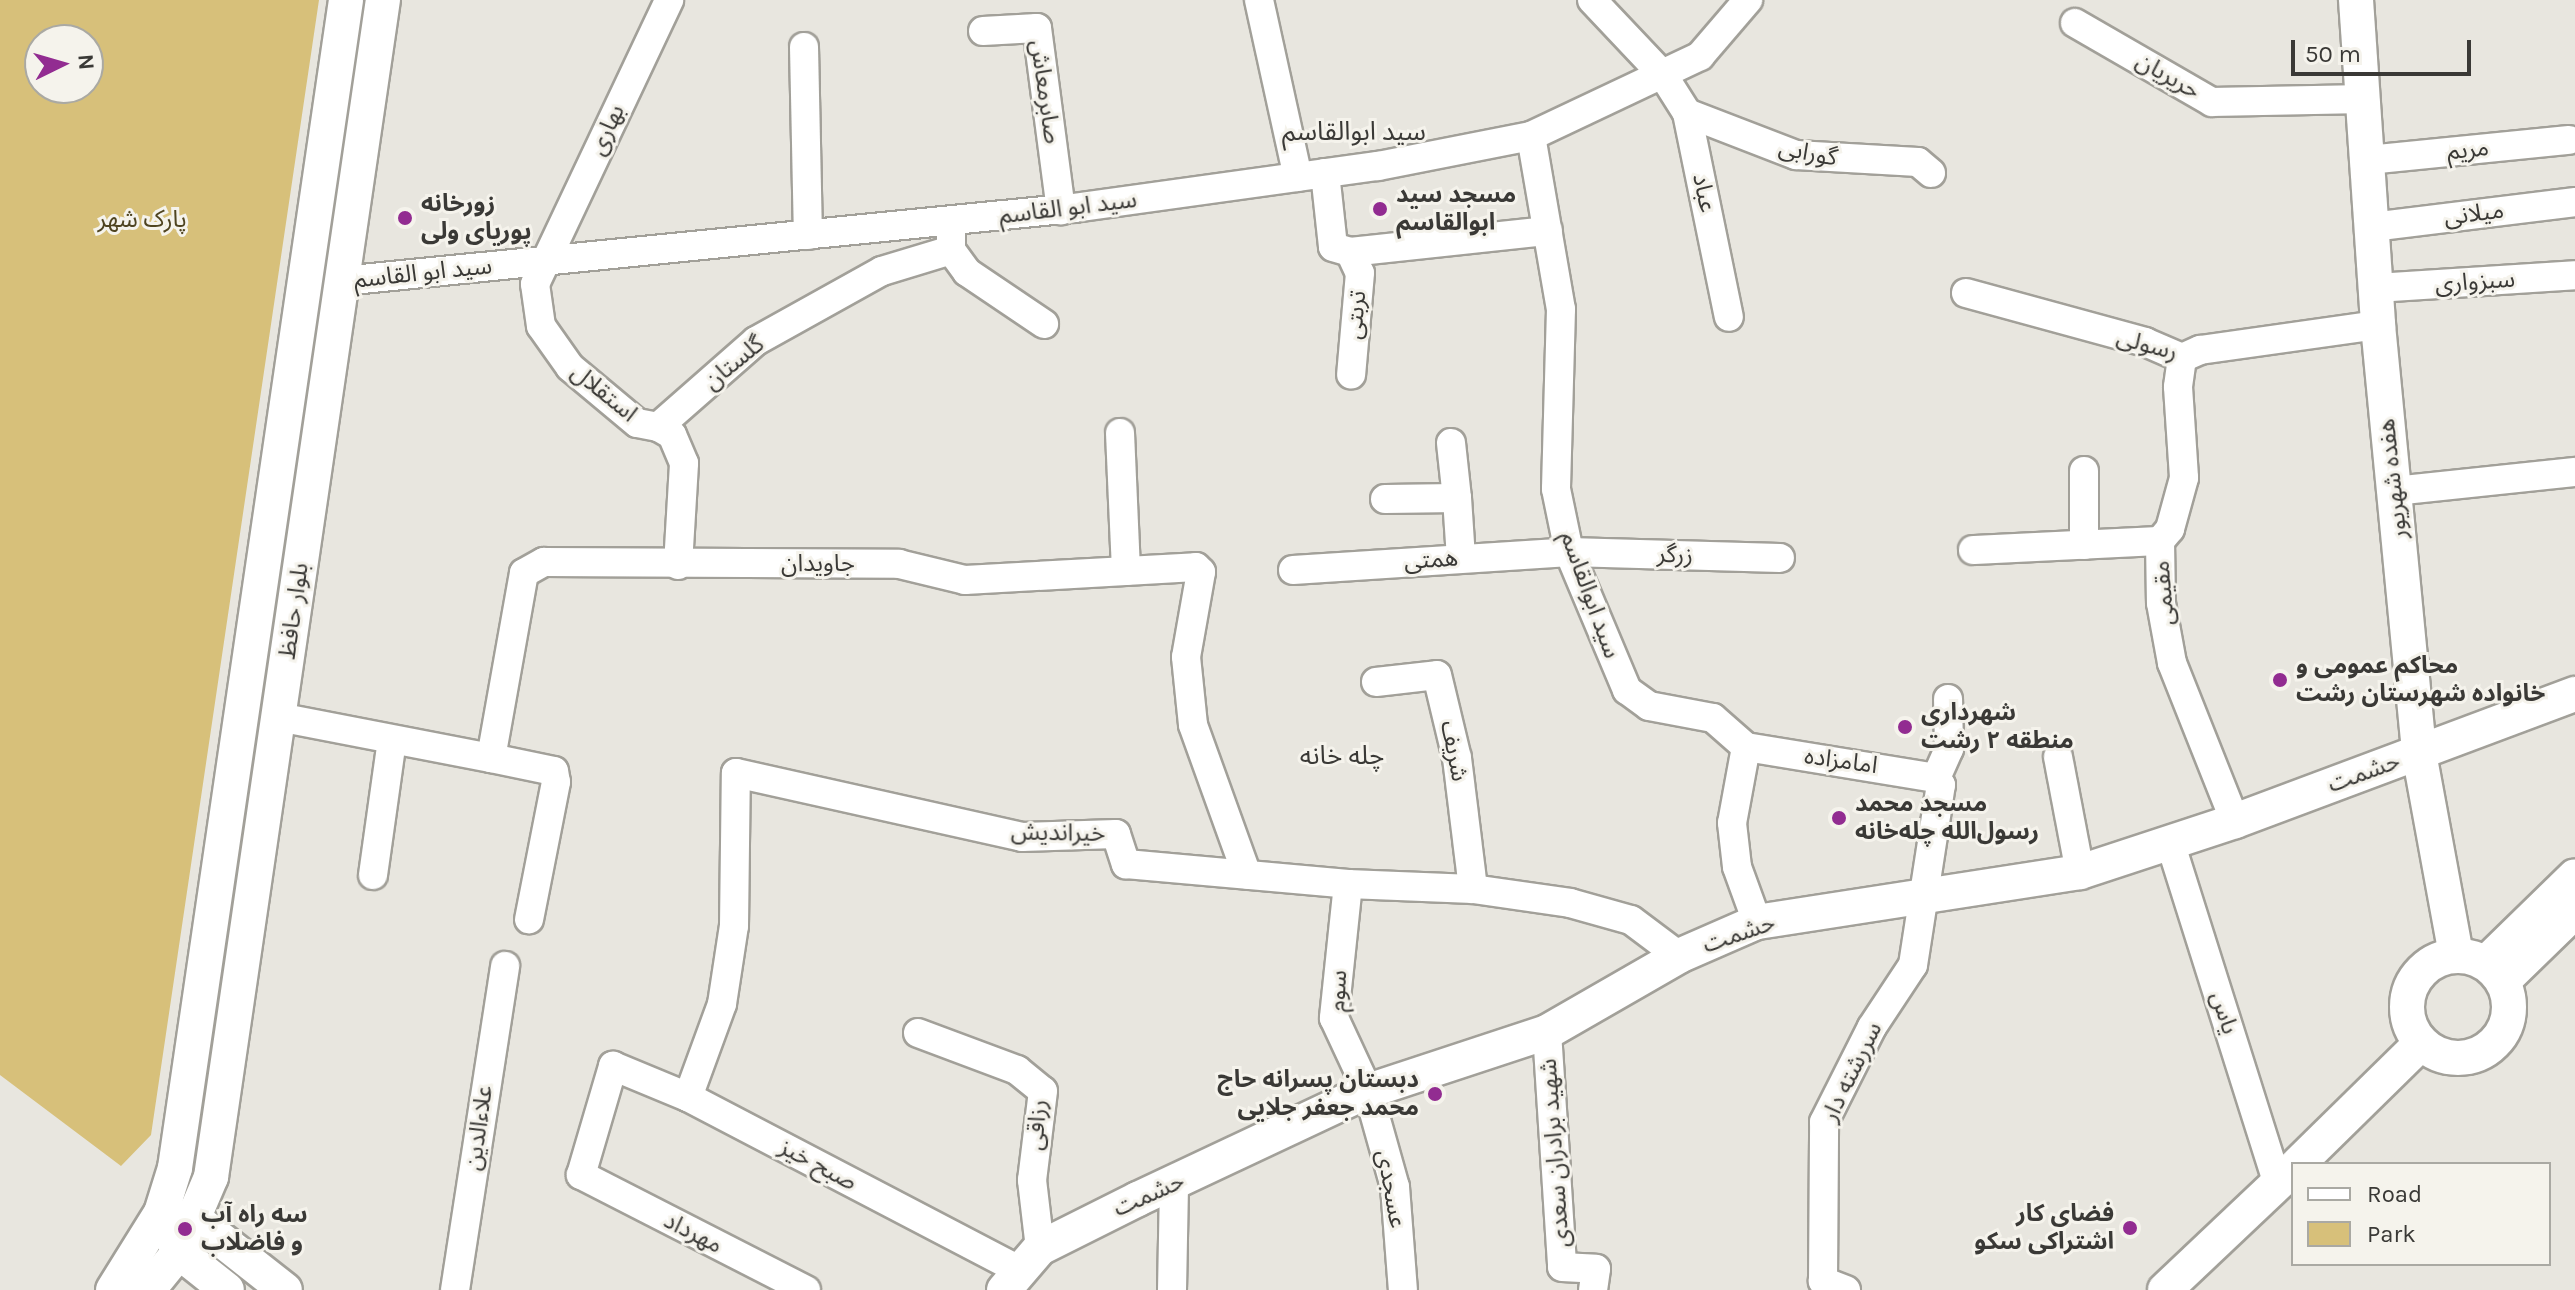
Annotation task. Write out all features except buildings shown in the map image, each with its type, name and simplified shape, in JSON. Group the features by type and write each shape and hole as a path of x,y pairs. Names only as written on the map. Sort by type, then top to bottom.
{"main road":[{"name":"بلوار حافظ","path":"113,1290 161,1213 179,1143 346,0"},
{"name":"بلوار حافظ","path":"148,1290 179,1252 196,1220 211,1177 383,0"},
{"name":"هفده شهریور","path":"2356,0 2378,325 2419,753 2426,791 2481,966"},
{"path":"305,279 342,281"},
{"name":"حشمت","path":"1021,1269 1174,1185 1368,1091 1547,1032 1679,956 1757,922 2080,872 2235,821 2575,694"},
{"path":"2373,770 2409,769 2426,791"},
{"path":"2481,966 2575,876"},
{"path":"2481,966 2509,1013 2495,1042 2467,1058 2435,1053 2421,1043 2407,1013 2411,988 2425,967 2481,966 2575,911"},
{"path":"2299,1162 2421,1043"},
{"path":"2165,1290 2289,1172"},
{"path":"161,1213 196,1220 285,1290"},
{"path":"161,1213 179,1252 227,1290"}],"street":[{"name":"بهاری","path":"546,260 669,0"},
{"path":"1259,0 1312,175"},
{"name":"عباد","path":"1592,0 1663,75 1687,113 1729,317"},
{"name":"سید ابو القاسم","path":"342,281 1061,210 1312,175 1531,136 1700,56 1748,0"},
{"name":"حریریان","path":"2075,23 2212,102 2364,99"},
{"name":"صابرمعاش","path":"983,31 1037,28 1061,210"},
{"path":"804,47 808,235"},
{"name":"گورابی","path":"1687,113 1796,155 1918,162 1931,173"},
{"name":"سید ابوالقاسم","path":"1531,136 1561,309 1556,489 1569,552 1627,690 1649,706 1713,718 1746,747"},
{"name":"مریم","path":"2368,160 2569,140"},
{"name":"تربتی","path":"1312,175 1333,247 1350,252 1360,273 1351,375"},
{"name":"میلانی","path":"2372,227 2575,202"},
{"path":"950,221 951,250 967,272 1044,324"},
{"path":"1350,252 1548,231"},
{"name":"گلستان","path":"658,427 756,341 882,271 951,250"},
{"name":"استقلال","path":"546,260 535,284 541,326 570,367 637,423 658,427"},
{"name":"سبزواری","path":"2376,288 2575,275"},
{"name":"رسولی","path":"1966,293 2145,342 2182,358 2200,350 2378,325"},
{"name":"مقیمی","path":"2182,358 2178,387 2184,478 2170,529 2160,541 2161,603 2172,663 2235,821"},
{"path":"658,427 672,435 684,463 678,565"},
{"path":"1120,433 1126,571"},
{"path":"1451,443 1461,558"},
{"path":"2084,471 2084,545"},
{"path":"2394,491 2575,472"},
{"path":"1385,499 1457,498"},
{"path":"1973,550 2160,541"},
{"name":"همتی","path":"1293,570 1569,552"},
{"name":"زرگر","path":"1569,552 1780,558"},
{"name":"جاویدان","path":"491,758 524,573 544,562 899,564 965,580 1196,567 1201,572 1186,657 1193,725 1247,875"},
{"name":"شریف","path":"1376,682 1437,675 1457,758 1473,889"},
{"path":"1924,896 1941,785 1936,778 1949,749 1948,699"},
{"path":"278,717 554,771 556,782 529,919"},
{"path":"373,875 392,740"},
{"path":"1746,747 1732,823 1737,867 1757,922"},
{"name":"امامزاده","path":"1746,747 1936,778"},
{"path":"2058,757 2080,872"},
{"name":"خیراندیش","path":"688,1097 722,1004 734,926 736,773 1022,837 1116,834 1126,864 1348,884 1473,889 1570,903 1631,920 1679,956"},
{"name":"یاس","path":"2170,842 2289,1172"},
{"name":"سوم","path":"1348,884 1334,1018 1368,1091"},
{"name":"سررشته دار","path":"1846,1290 1823,1281 1824,1122 1872,1027 1913,965 1924,896"},
{"name":"علاءالدین","path":"455,1290 505,966"},
{"name":"شهید برادران سعدی","path":"1547,1032 1562,1267 1596,1269 1593,1290"},
{"name":"رزاقی","path":"918,1033 1017,1070 1043,1091 1021,1269"},
{"name":"صبح خیز","path":"581,1175 613,1066 688,1097 1021,1269"},
{"name":"عسجدی","path":"1368,1091 1395,1187 1403,1290"},
{"name":"مهرداد","path":"581,1175 806,1290"},
{"path":"1172,1290 1174,1185"}],"green space":[{"name":"پارک شهر","path":"0,0 319,0 151,1135 121,1166 0,1075"}],"place":[{"name":"مسجد سید ابوالقاسم","path":"1380,209"},
{"name":"زورخانه پوریای ولی","path":"405,218"},
{"name":"محاکم عمومی و خانواده شهرستان رشت","path":"2280,680"},
{"name":"شهرداری منطقه ۲ رشت","path":"1905,727"},
{"name":"مسجد محمد رسول‌‌الله چله‌خانه","path":"1839,818"},
{"name":"دبستان پسرانه حاج محمد جعفر جلایی","path":"1435,1094"},
{"name":"فضای کار اشتراکی سکو","path":"2130,1228"},
{"name":"سه راه آب و فاضلاب","path":"185,1229"}],"district":[{"name":"سید ابوالقاسم","path":"1354,132"},
{"name":"چله خانه","path":"1342,756"}]}
